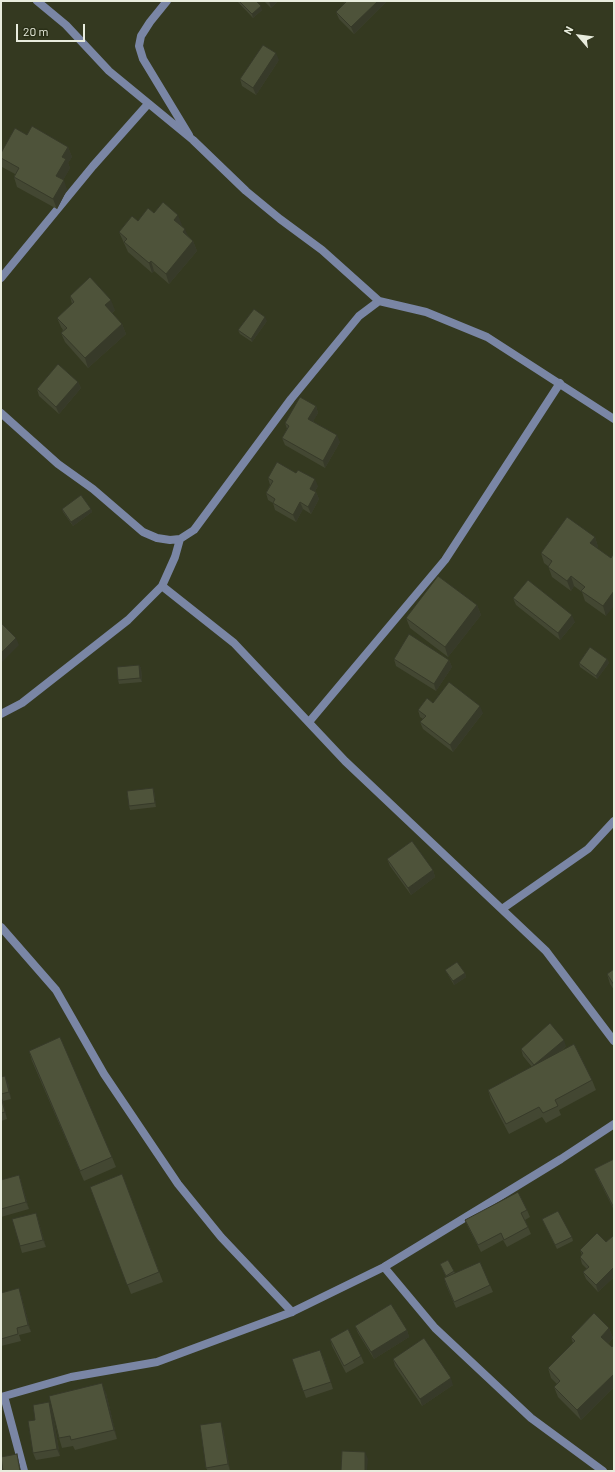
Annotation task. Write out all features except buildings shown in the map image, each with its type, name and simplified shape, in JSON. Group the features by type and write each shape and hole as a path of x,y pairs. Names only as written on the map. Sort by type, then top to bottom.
{"street":[{"path":"37,1 66,25 109,71 193,140 246,191 280,219 322,250 379,301 426,312 487,337 614,419"},
{"path":"167,1 141,36 139,46 146,65 193,140"},
{"path":"1,278 93,166 148,104"},
{"path":"1,413 58,464 93,489 143,532 157,538 170,540 180,539 194,530 291,398 350,326 379,301"},
{"path":"309,722 445,560 560,383"},
{"path":"1,714 22,703 128,620 162,586 175,557 180,539"},
{"path":"162,586 234,643 345,761 546,951 614,1041"},
{"path":"502,909 588,849 614,821"},
{"path":"1,927 56,990 104,1074 178,1184 221,1237 292,1312"},
{"path":"24,1471 2,1396 71,1378 157,1362 292,1312 384,1267 561,1159 614,1124"},
{"path":"384,1267 435,1328 508,1397 531,1418 603,1471"}]}
